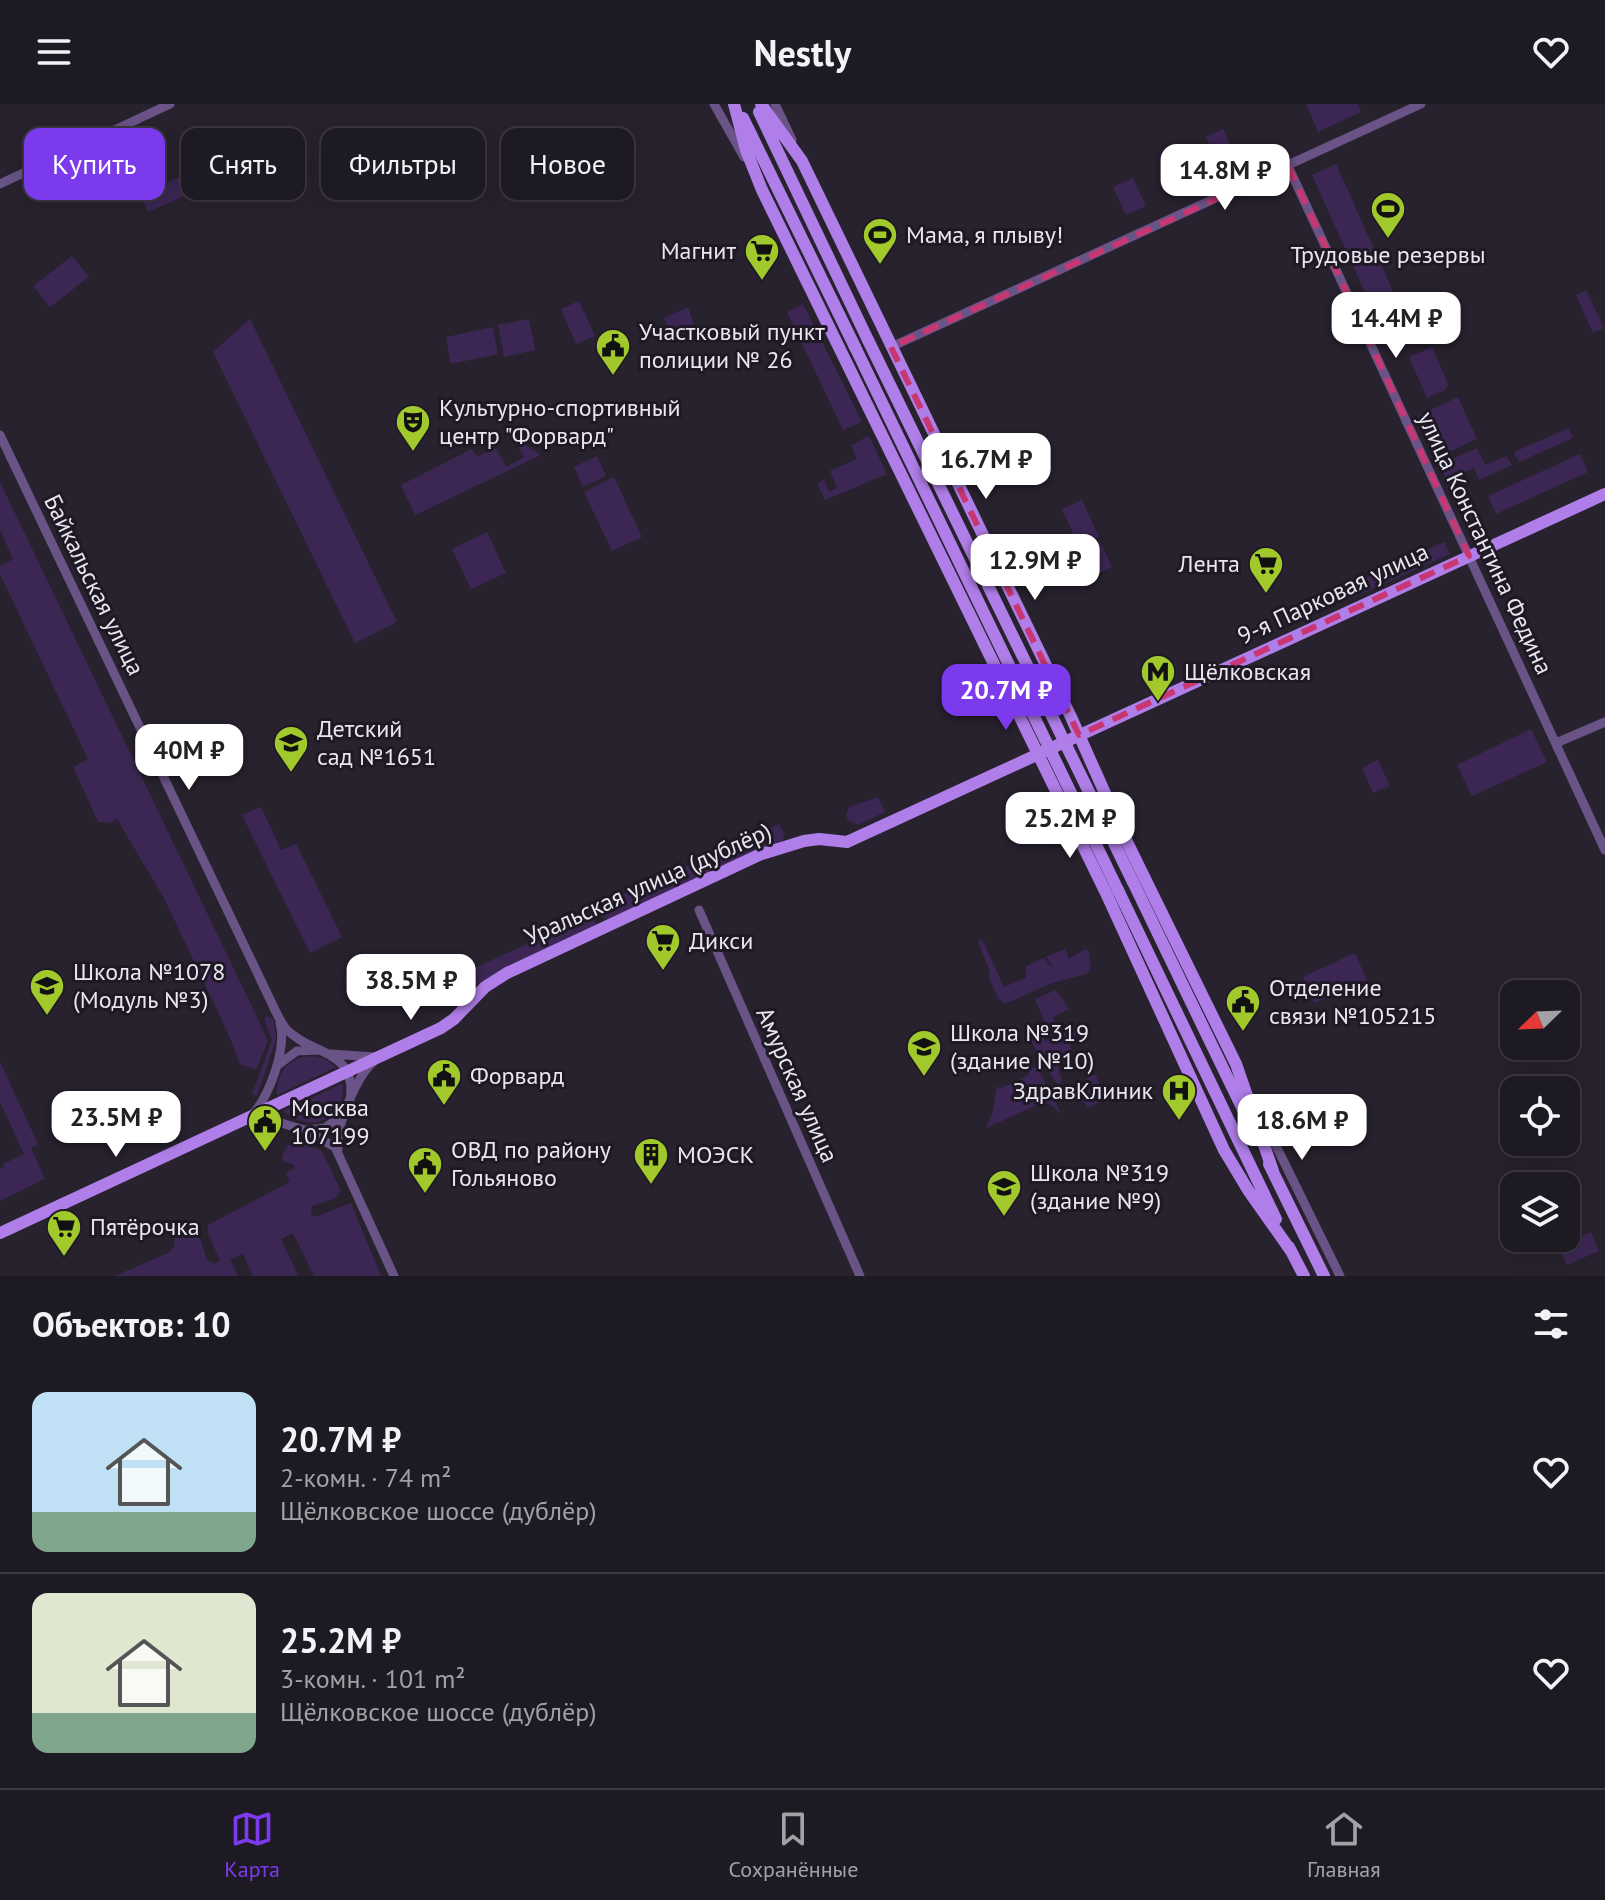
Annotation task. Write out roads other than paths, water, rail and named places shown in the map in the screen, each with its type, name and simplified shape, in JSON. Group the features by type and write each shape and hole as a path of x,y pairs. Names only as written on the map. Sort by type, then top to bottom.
{"main road":[{"path":"735,104 746,150 762,190 1143,971 1224,1150 1291,1251"},
{"path":"735,104 1304,1276"},
{"path":"758,104 802,161 1049,672 1166,923 1236,1064 1273,1171"},
{"path":"758,104 868,340 1324,1276"},
{"name":"9-я Парковая улица","path":"847,842 1605,494"},
{"path":"1008,694 1027,706 1041,702 1048,696 1049,672"},
{"name":"Уральская улица (дублёр)","path":"0,1233 441,1028 485,987 507,973 759,855 804,841 847,842"}],"street":[{"path":"0,184 170,104"},
{"path":"714,104 762,190"},
{"path":"775,104 802,161"},
{"path":"891,347 1421,104"},
{"name":"улица Константина Федина","path":"1288,166 1605,850"},
{"name":"Байкальская улица","path":"0,435 276,1012"},
{"path":"1556,743 1605,722"},
{"name":"Амурская улица","path":"699,910 860,1276"},
{"path":"276,1012 294,1035 328,1053 347,1071 349,1103 338,1140 338,1151"},
{"path":"276,1012 283,1039 270,1085 273,1106 280,1116 300,1129 314,1130 334,1123 349,1103 367,1068 382,1055"},
{"path":"248,1118 258,1108 274,1071 297,1051 307,1049 369,1058 382,1055"},
{"path":"1236,1064 1340,1276"},
{"path":"248,1118 262,1117 300,1129 330,1143 338,1151 394,1276"}],"place":[{"name":"Трудовые резервы","path":"1388,240"},
{"name":"Мама, я плыву!","path":"880,266"},
{"name":"Магнит","path":"762,282"},
{"name":"Участковый пункт полиции № 26","path":"613,377"},
{"name":"Культурно-спортивный центр \"Форвард\"","path":"413,453"},
{"name":"Лента","path":"1266,595"},
{"name":"Щёлковская","path":"1158,703"},
{"name":"Детский сад №1651","path":"291,774"},
{"name":"Дикси","path":"663,972"},
{"name":"Школа №1078 (Модуль №3)","path":"47,1017"},
{"name":"Отделение связи №105215","path":"1243,1033"},
{"name":"Школа №319 (здание №10)","path":"924,1078"},
{"name":"Форвард","path":"444,1107"},
{"name":"ЗдравКлиник","path":"1179,1122"},
{"name":"Москва 107199","path":"265,1153"},
{"name":"МОЭСК","path":"651,1186"},
{"name":"ОВД по району Гольяново","path":"425,1195"},
{"name":"Школа №319 (здание №9)","path":"1004,1218"},
{"name":"Пятёрочка","path":"64,1258"}]}
